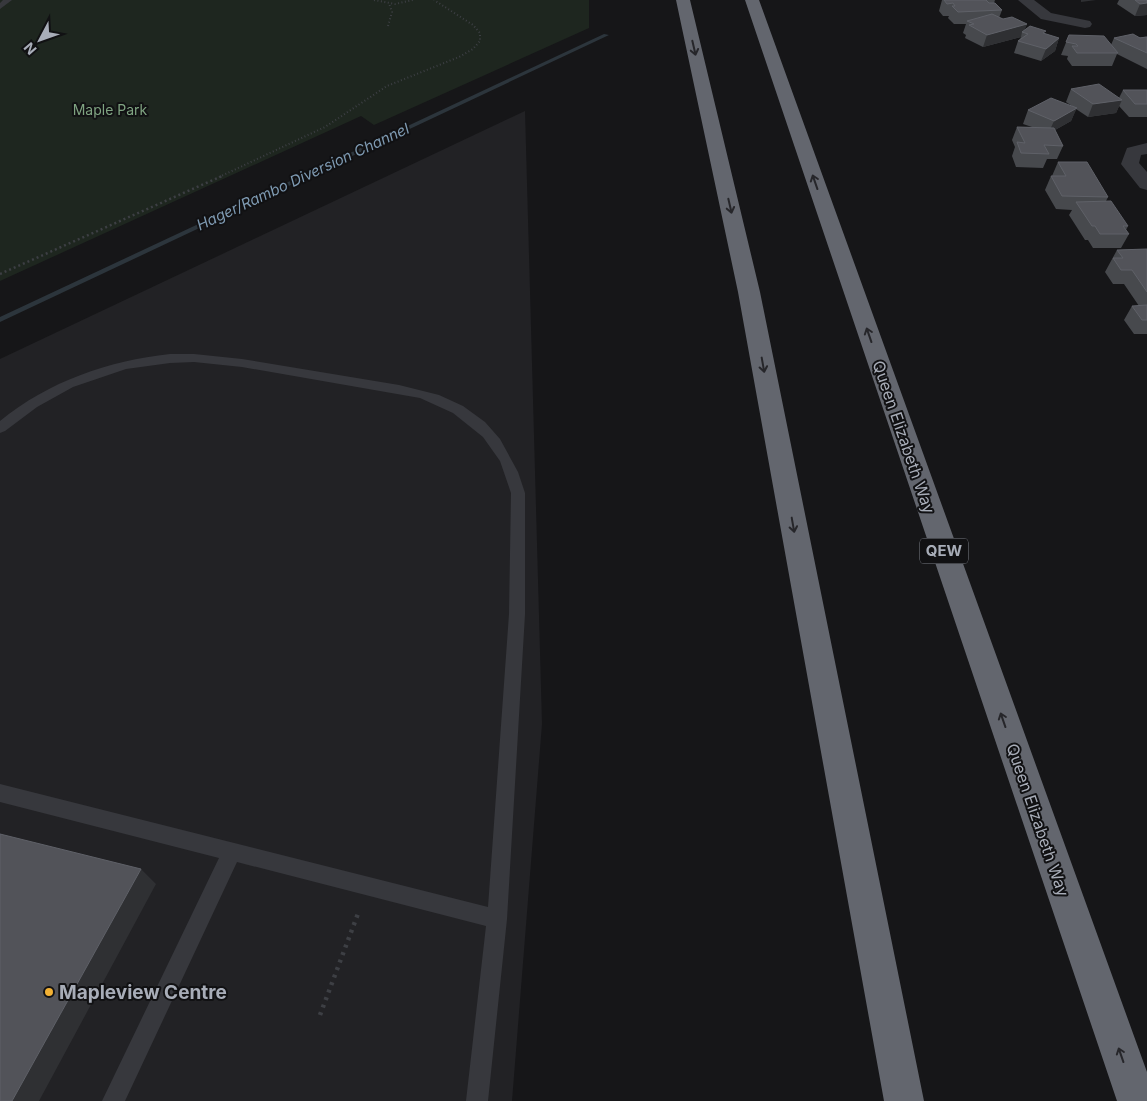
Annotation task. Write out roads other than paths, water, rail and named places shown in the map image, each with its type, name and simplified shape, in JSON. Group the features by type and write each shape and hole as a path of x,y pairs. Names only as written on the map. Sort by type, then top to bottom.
{"highway":[{"path":"683,0 750,292 904,1101"},
{"name":"Queen Elizabeth Way","path":"752,0 1137,1101"}],"street":[{"path":"1025,0 1046,16 1085,24"},
{"path":"1147,148 1133,152 1130,164 1147,184"}],"lane":[{"path":"0,8 8,0"},
{"path":"0,428 32,404 86,377 118,367 148,361 195,359 240,364 435,398 472,419 501,448 514,477 518,493 516,614 497,919 477,1101"},
{"path":"0,793 497,919"},
{"path":"113,1101 232,852"}],"waterway":[{"name":"Hager/Rambo Diversion Channel","path":"0,320 606,35"}],"place":[{"name":"Mapleview Centre","path":"49,992"}],"park label":[{"name":"Maple Park","path":"110,110"}]}
